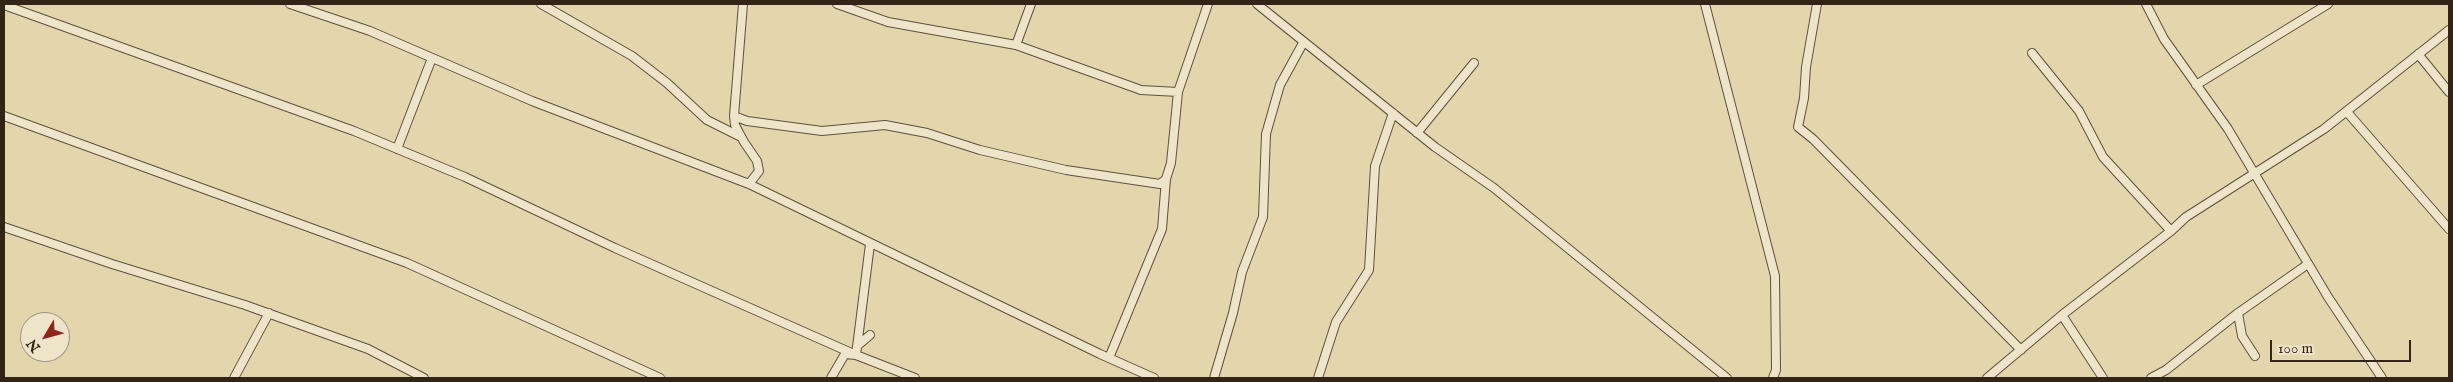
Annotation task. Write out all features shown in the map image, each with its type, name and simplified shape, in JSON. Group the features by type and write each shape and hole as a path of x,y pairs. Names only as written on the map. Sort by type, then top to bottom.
{"street":[{"path":"290,4 370,32 532,101 749,184 870,244 1154,378"},
{"path":"541,4 632,56 667,83 707,120 741,137"},
{"path":"743,4 734,116 735,125 741,137 757,161 759,171 749,184"},
{"path":"838,4 888,22 1016,45 1141,90 1178,92"},
{"path":"1016,45 1031,4"},
{"path":"1109,358 1162,229 1166,179 1171,162 1178,92 1208,4"},
{"path":"1257,4 1417,133 1494,188 1727,378"},
{"path":"1705,4 1775,276 1776,370 1773,378"},
{"path":"1817,4 1806,67 1804,98 1798,127 1813,138 2021,350"},
{"path":"2146,4 2164,39 2228,129 2308,264 2382,378"},
{"path":"2196,85 2328,4"},
{"path":"4,5 354,131 465,177 616,248 856,354 915,378"},
{"path":"1987,378 2062,315 2172,231 2186,217 2254,175 2347,112 2449,30"},
{"path":"1214,378 1233,313 1242,272 1263,218 1266,134 1280,85 1303,43"},
{"path":"2032,53 2079,111 2103,157 2172,231"},
{"path":"2418,54 2449,92"},
{"path":"397,149 432,58"},
{"path":"1417,133 1474,63"},
{"path":"2347,112 2449,229"},
{"path":"1318,378 1336,322 1369,270 1375,166 1393,113"},
{"path":"4,116 407,263 660,378"},
{"path":"734,116 747,121 822,131 885,126 927,133 980,150 1066,170 1153,184 1160,184 1166,179"},
{"path":"4,227 268,313 368,349 424,378"},
{"path":"856,354 870,244"},
{"path":"2151,378 2166,370 2238,314 2308,264"},
{"path":"234,378 268,313"},
{"path":"2238,314 2242,336 2255,356"},
{"path":"2062,315 2103,378"},
{"path":"856,354 857,346 870,335"},
{"path":"831,378 845,354 856,354"}]}
